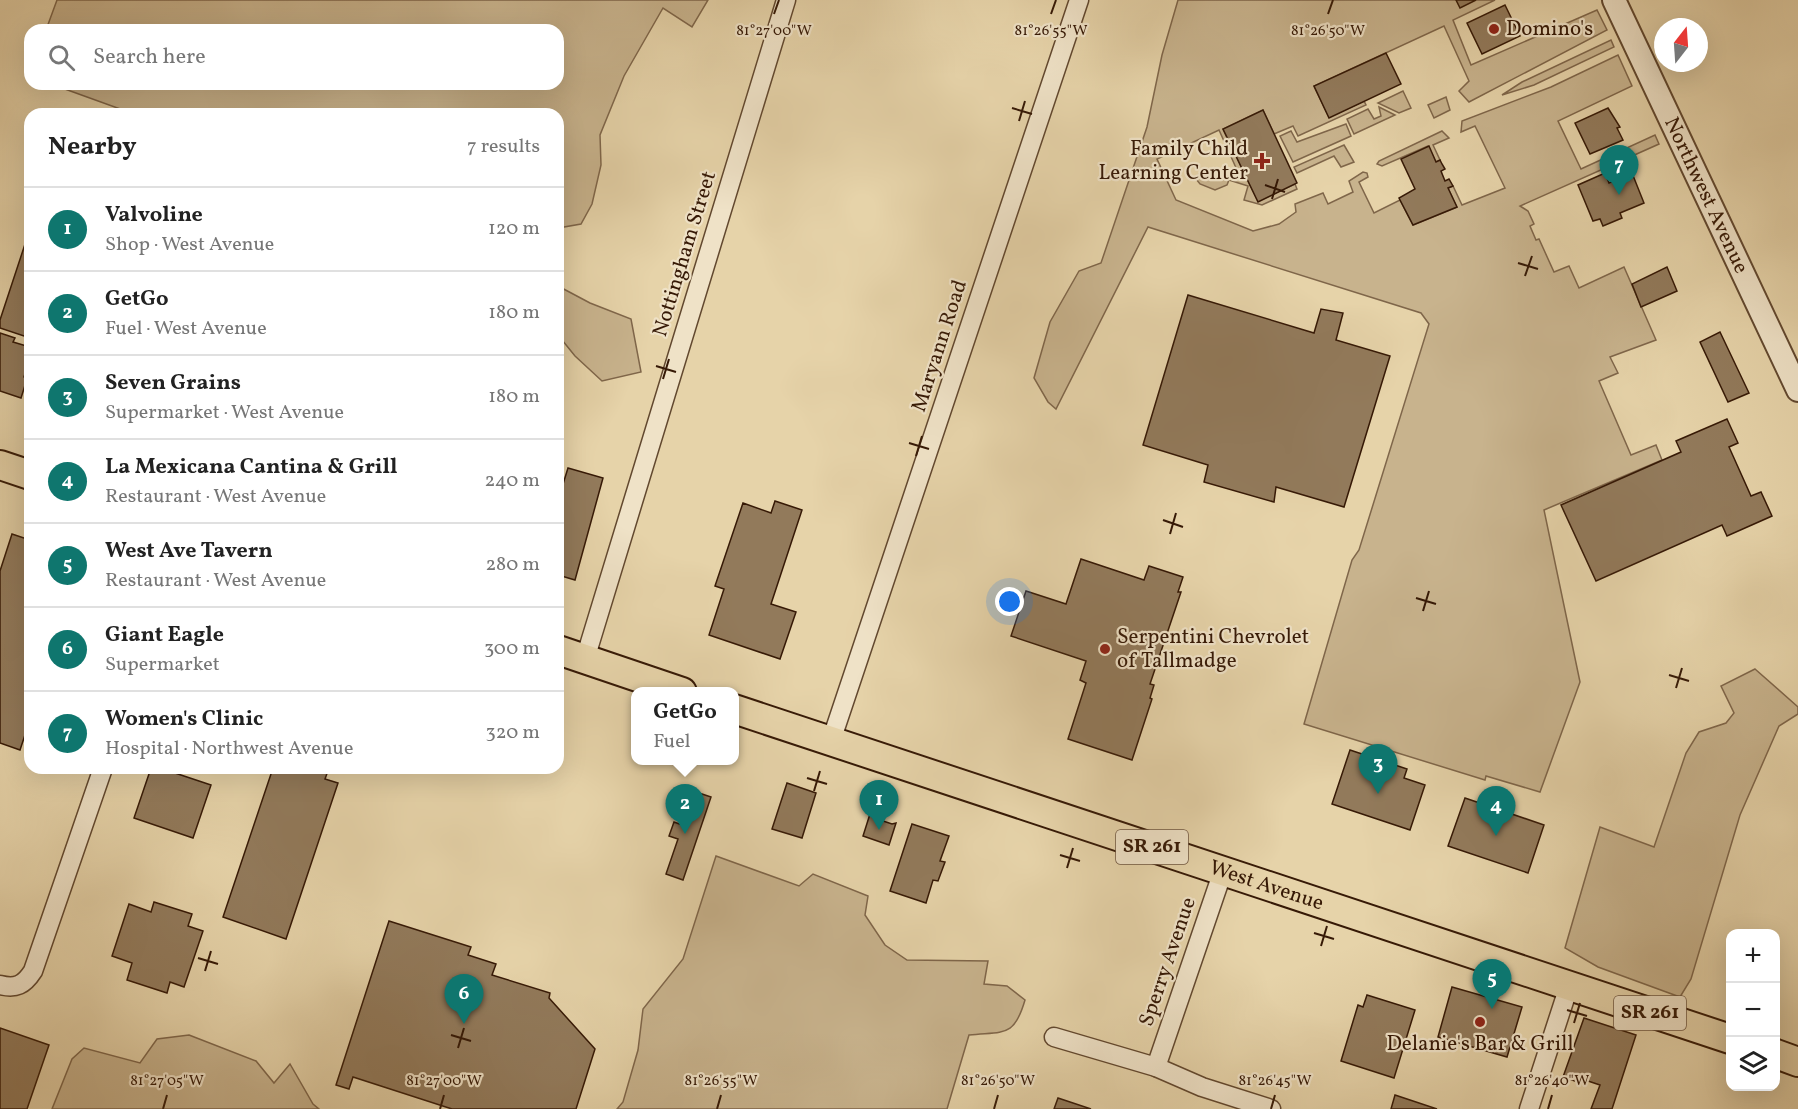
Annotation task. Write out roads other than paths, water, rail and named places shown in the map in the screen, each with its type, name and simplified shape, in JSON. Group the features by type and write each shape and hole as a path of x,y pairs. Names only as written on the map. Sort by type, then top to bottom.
{"main road":[{"path":"0,465 24,473"},
{"path":"564,652 667,687"},
{"name":"West Avenue","path":"739,710 1726,1038"},
{"path":"1780,1055 1798,1062"}],"street":[{"name":"Nottingham Street","path":"585,659 786,0"},
{"name":"Maryann Road","path":"831,741 1079,0"},
{"name":"Northwest Avenue","path":"1614,0 1798,390"},
{"path":"0,985 16,987 26,981 33,970 101,774"},
{"name":"Sperry Avenue","path":"1156,1067 1223,871"},
{"path":"1529,1109 1569,986"},
{"path":"1054,1037 1156,1067 1202,1087 1271,1109"}],"place":[{"name":"Domino's","path":"1494,29"},
{"name":"Family Child Learning Center","path":"1262,161"},
{"name":"Women's Clinic","path":"1619,195"},
{"name":"Serpentini Chevrolet of Tallmadge","path":"1105,649"},
{"name":"Seven Grains","path":"1378,794"},
{"name":"Valvoline","path":"879,830"},
{"name":"GetGo","path":"685,834"},
{"name":"La Mexicana Cantina & Grill","path":"1496,836"},
{"name":"West Ave Tavern","path":"1492,1009"},
{"name":"Delanie's Bar & Grill","path":"1480,1022"},
{"name":"Giant Eagle","path":"464,1024"}]}
